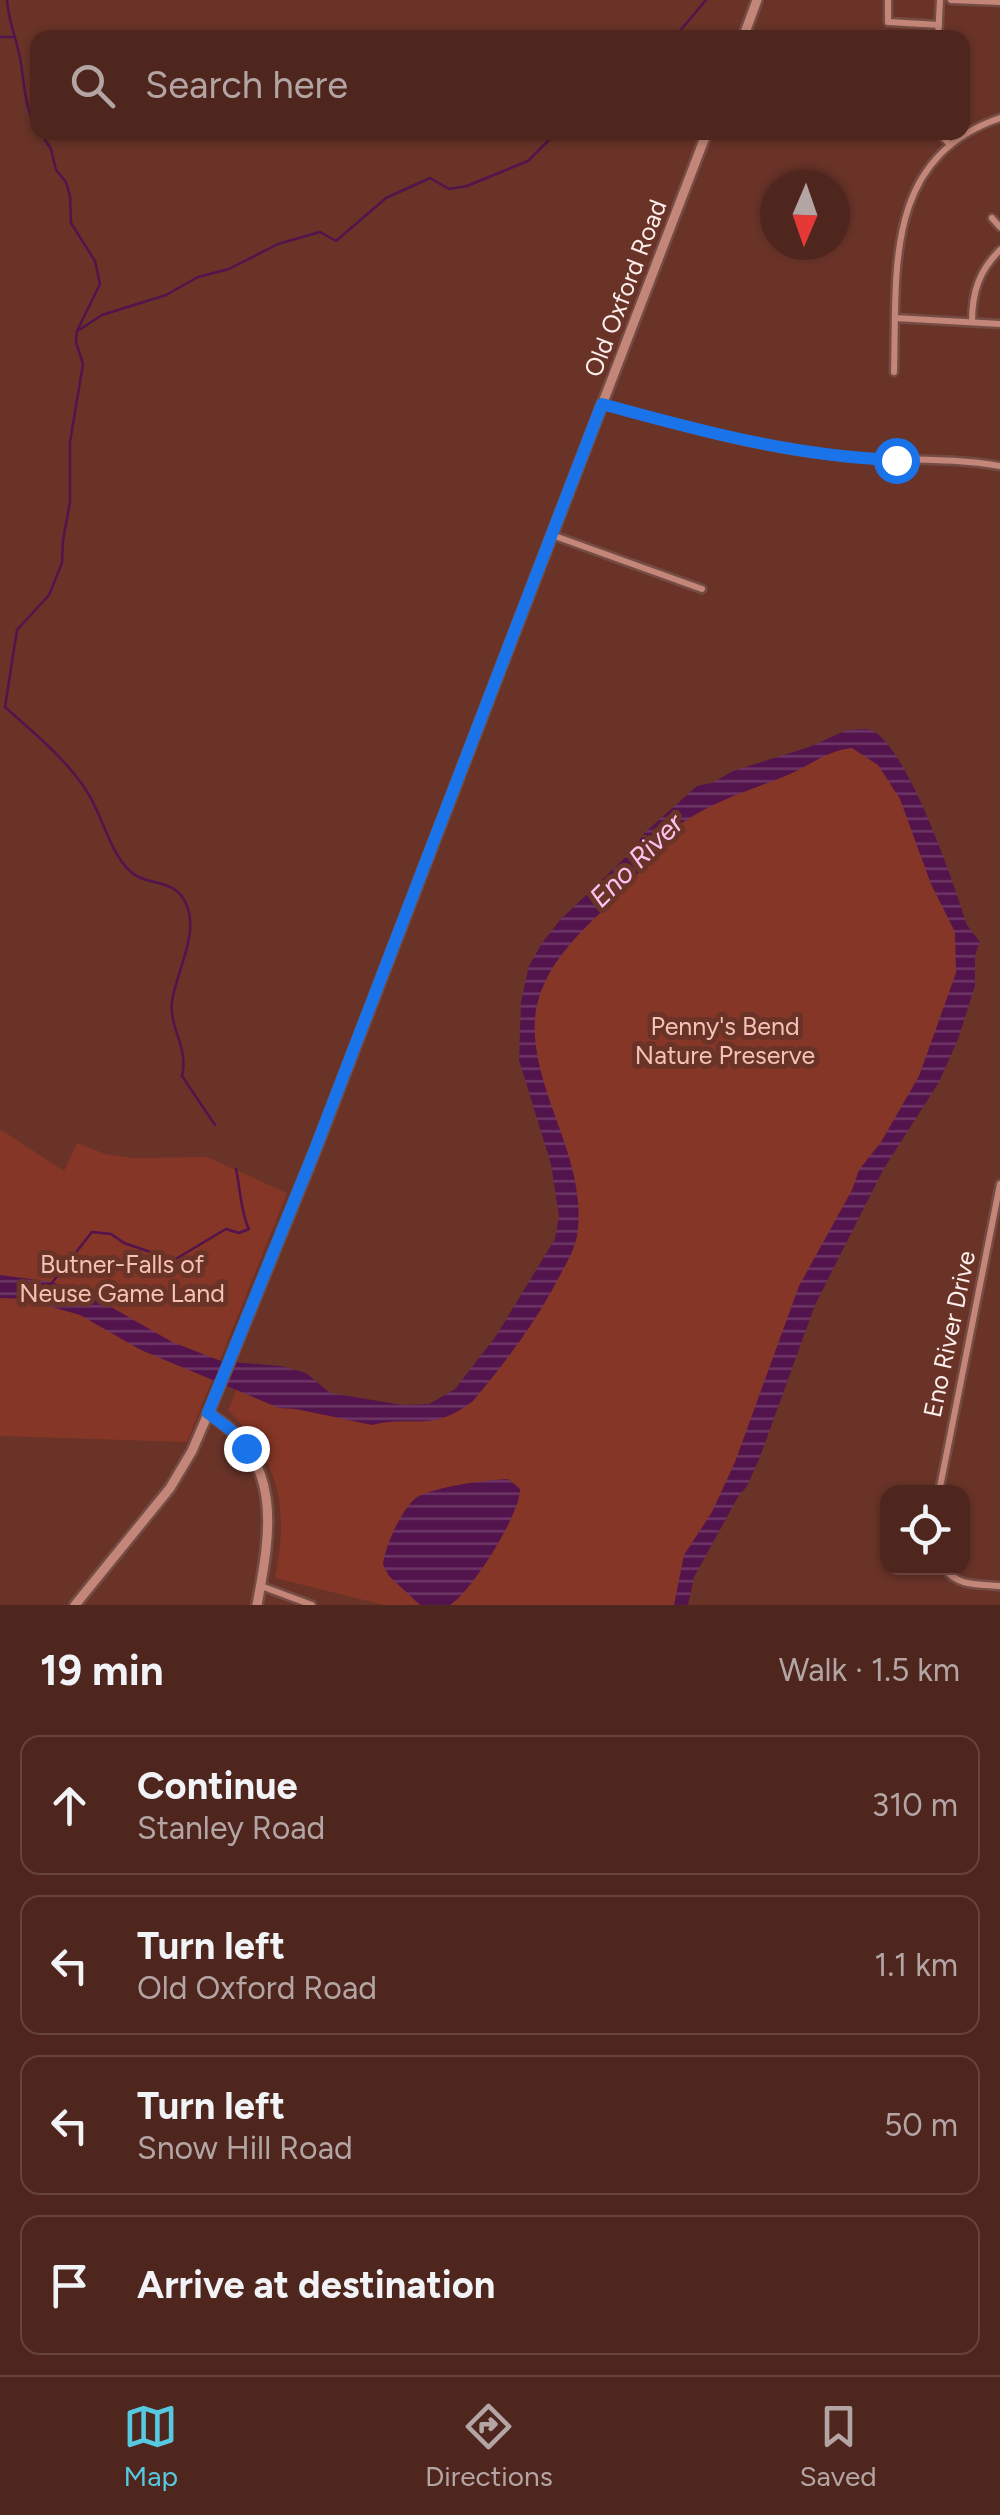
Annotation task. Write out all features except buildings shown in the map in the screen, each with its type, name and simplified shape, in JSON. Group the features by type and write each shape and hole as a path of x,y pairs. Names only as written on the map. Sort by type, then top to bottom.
{"street":[{"path":"746,30 757,0"},
{"path":"888,0 888,22 938,26"},
{"path":"938,30 940,0"},
{"path":"951,0 1000,2"},
{"path":"970,131 1000,118"},
{"name":"Old Oxford Road","path":"75,1605 170,1488 213,1402 704,140"},
{"path":"946,140 950,145"},
{"path":"894,372 899,238 904,216 926,170 957,140"},
{"path":"992,218 1000,227"},
{"path":"972,322 976,285 987,263 1000,250"},
{"path":"895,318 1000,324"},
{"path":"602,404 716,436 784,450 1000,466"},
{"path":"552,534 702,588"},
{"name":"Eno River Drive","path":"940,1485 1000,1184"},
{"path":"208,1413 232,1431 246,1448 265,1485 269,1527 257,1605"},
{"path":"949,1575 960,1582 1000,1586"},
{"path":"261,1586 312,1605"}],"green space":[{"name":"Penny's Bend Nature Preserve","path":"840,742 871,742 911,799 961,931 962,983 934,1060 865,1174 679,1605 384,1605 275,1578 281,1529 276,1487 259,1448 228,1410 243,1374 338,1403 443,1410 561,1254 566,1214 535,1087 533,981 700,799"},
{"name":"Butner-Falls of Neuse Game Land","path":"0,1129 64,1171 77,1143 105,1154 133,1158 207,1157 287,1193 187,1442 0,1436"}],"water":[{"name":"Eno River","path":"847,730 871,730 885,741 914,788 967,925 980,942 975,955 975,986 939,1082 883,1170 815,1305 760,1457 694,1577 688,1605 674,1605 684,1555 712,1512 735,1462 799,1286 859,1170 881,1142 919,1076 956,973 955,932 931,884 900,799 878,765 852,748 715,804 674,829 552,969 536,1012 535,1037 545,1087 576,1185 577,1236 567,1262 530,1327 473,1401 458,1411 433,1420 372,1425 279,1408 141,1350 80,1315 24,1299 0,1298 0,1275 52,1282 99,1300 172,1342 221,1361 281,1366 306,1373 330,1393 403,1405 429,1404 455,1389 496,1336 555,1239 559,1216 551,1164 519,1060 521,1002 529,966 542,943 560,920 631,852 640,837 697,786"},
{"path":"508,1479 520,1489 518,1501 482,1569 450,1605 420,1605 389,1576 383,1564 391,1536 408,1506 421,1495 442,1489"}],"waterway":[{"path":"7,0 30,112"},
{"path":"681,30 706,0"},
{"path":"0,37 13,37"},
{"path":"45,140 56,170 66,182 71,223 95,261 100,284 77,331 83,364 70,442 70,502 62,563 49,595 17,630 5,707 78,778 122,863 136,876 171,887 183,898 188,910 189,936 174,990 173,1021 183,1056 182,1076 215,1125"},
{"path":"79,330 102,315 166,295 198,277 229,269 278,244 320,232 336,241 386,198 430,178 449,189 467,186 528,161 549,140"},
{"path":"51,1284 92,1232 111,1234 124,1243 174,1260 226,1229 239,1233 249,1229 236,1169"}],"route":[{"path":"246,1448 225,1424 208,1413 314,1152 602,404 763,446 896,460"}]}
